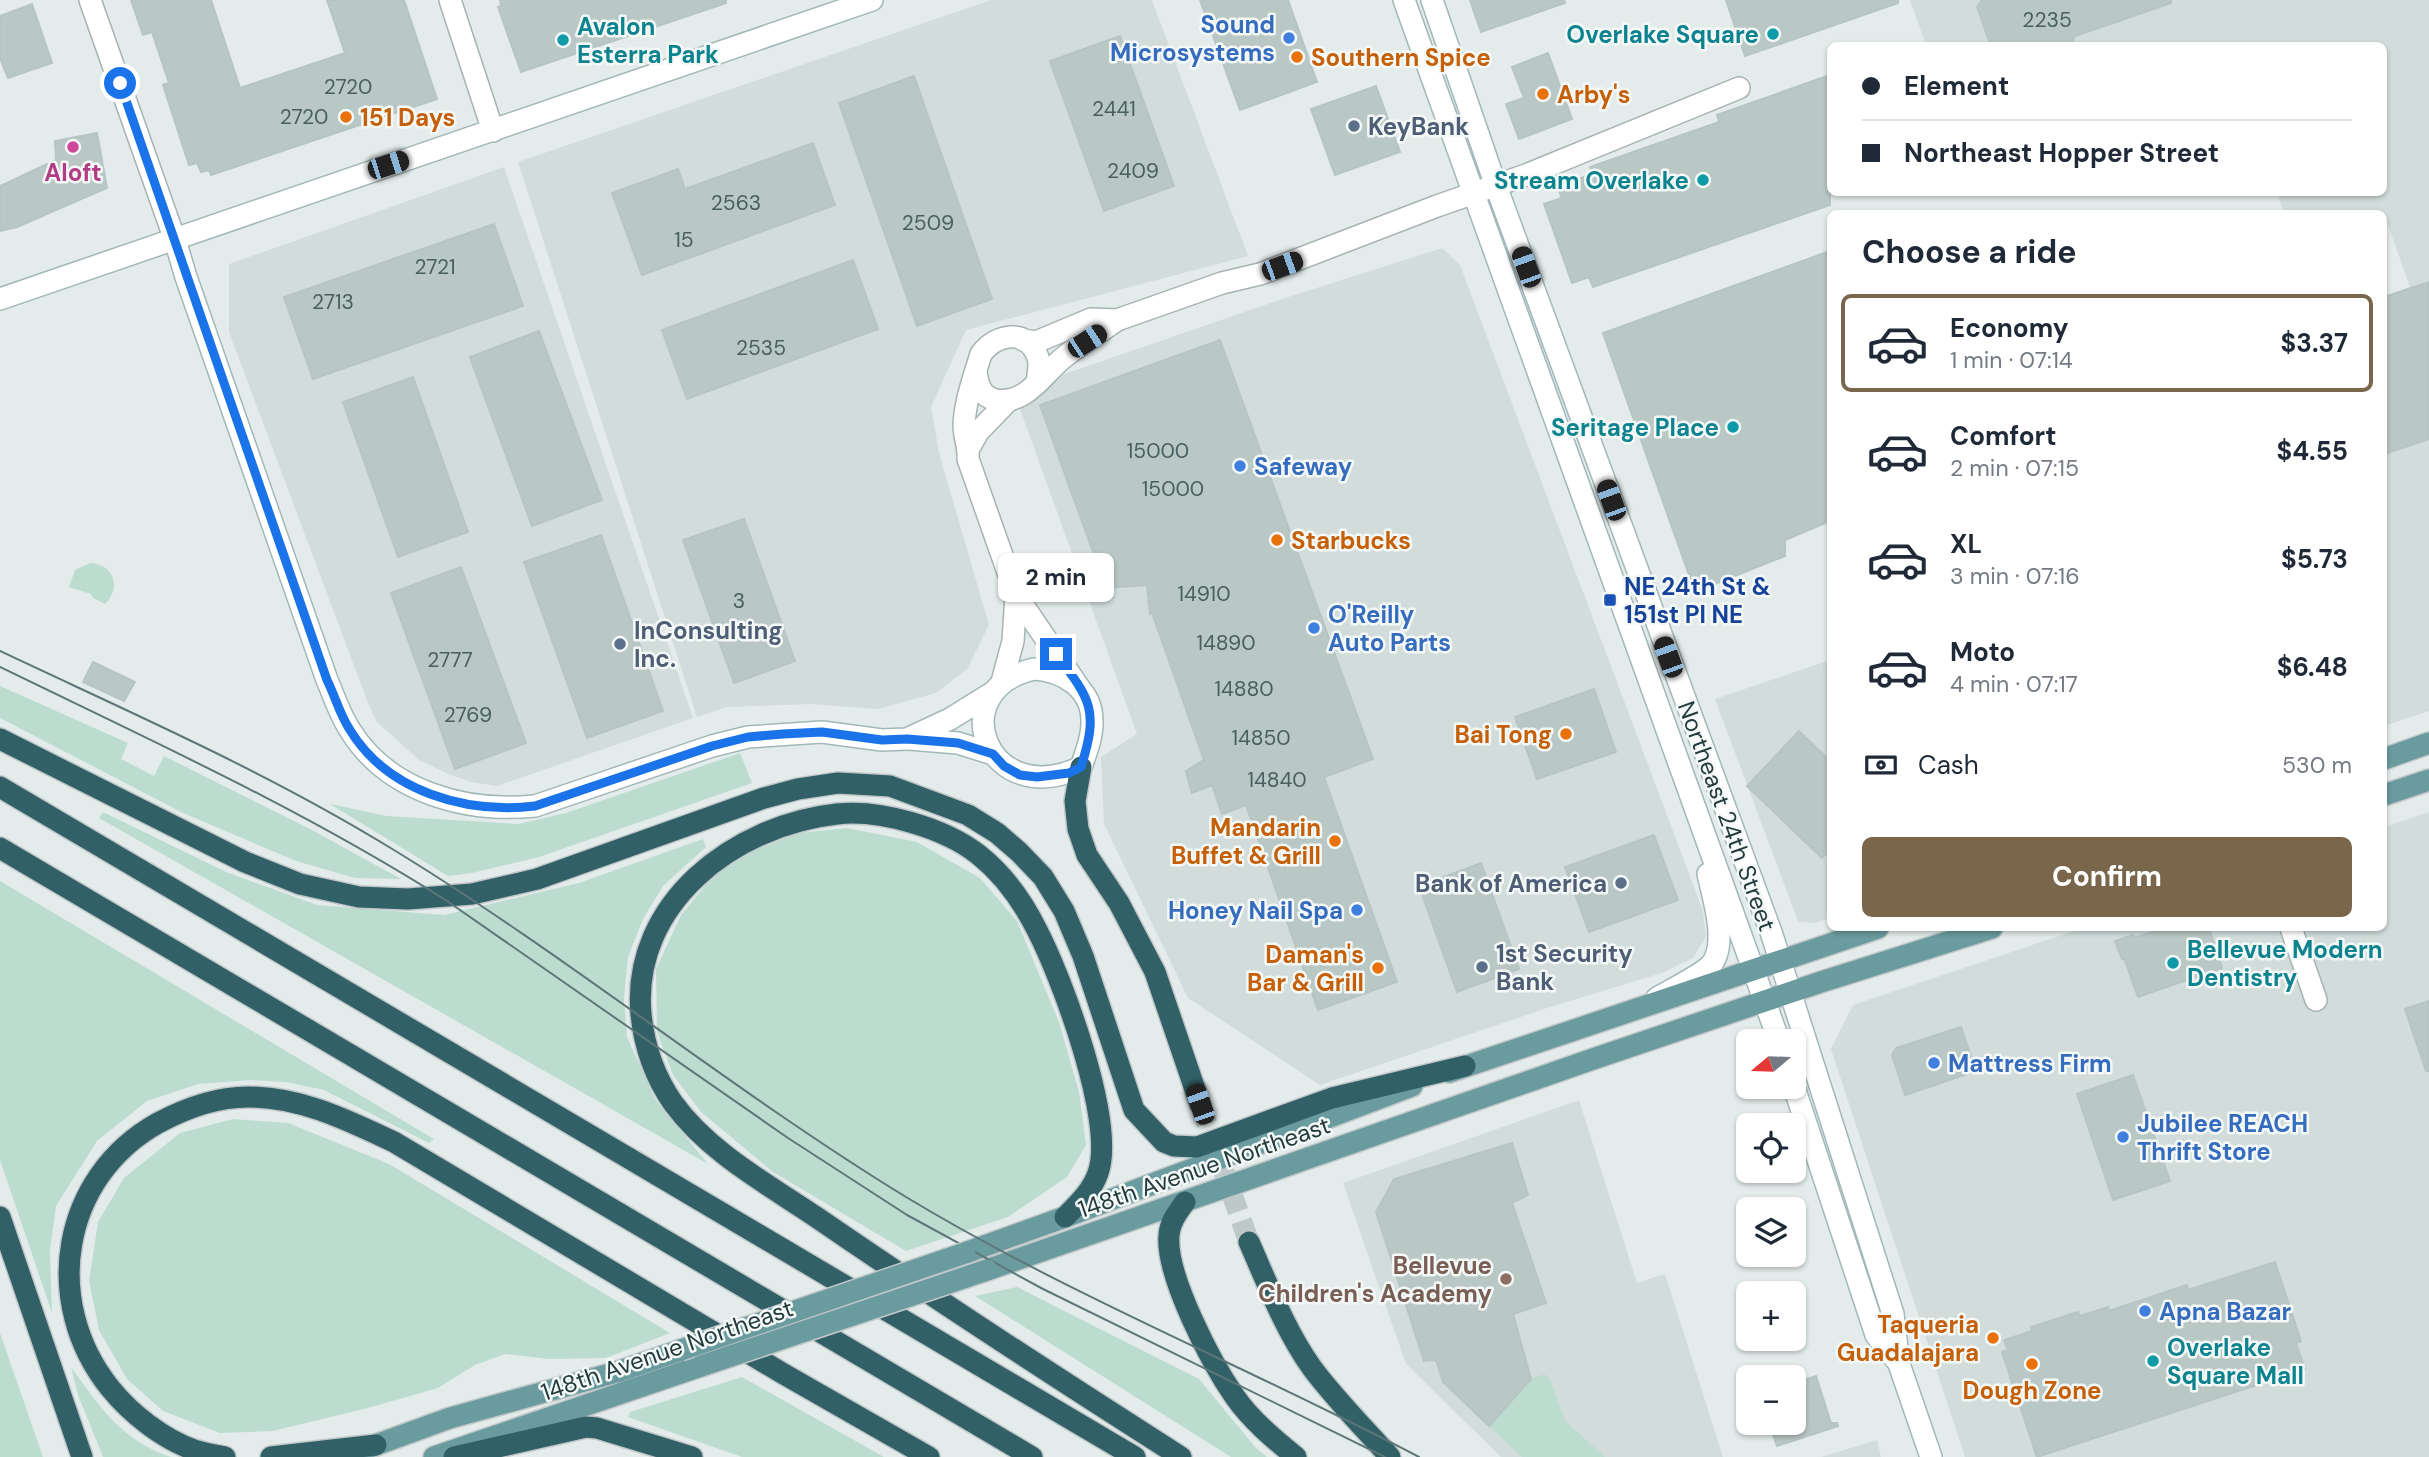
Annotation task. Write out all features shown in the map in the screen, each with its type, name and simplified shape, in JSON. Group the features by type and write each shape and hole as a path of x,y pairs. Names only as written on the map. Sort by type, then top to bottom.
{"highway":[{"path":"0,739 176,830 245,862 300,884 359,897 408,899 472,894 537,879 764,798 797,789 838,783 890,786 968,815 997,833 1043,877 1064,911 1079,944 1134,1110 1164,1142 1174,1146 1197,1147 1332,1098 1465,1066"},
{"path":"1081,767 1075,802 1078,829 1087,855 1119,903 1155,972 1200,1104"},
{"path":"0,788 1135,1457"},
{"path":"1065,1217 1089,1191 1098,1175 1102,1157 1092,1083 1053,965 1039,934 1022,901 978,854 938,832 896,819 839,813 791,824 743,844 716,859 689,882 667,911 648,948 640,1003 642,1025 651,1060 671,1100 687,1119 733,1160 845,1237 1181,1457"},
{"path":"0,848 1032,1457"},
{"path":"225,1457 194,1450 174,1441 138,1416 109,1387 91,1359 77,1328 70,1288 70,1243 79,1213 94,1181 114,1157 143,1132 177,1113 210,1101 248,1097 290,1101 328,1111 394,1142 782,1373 929,1457"},
{"path":"1185,1202 1173,1219 1169,1237 1173,1264 1198,1332 1236,1398 1273,1438 1296,1457"},
{"path":"0,1217 82,1457"},
{"path":"1250,1242 1286,1324 1311,1366 1341,1404 1390,1457"},
{"path":"454,1457 586,1427 692,1457"},
{"path":"271,1457 376,1445"}],"main road":[{"path":"2387,758 2429,743"},
{"path":"2387,794 2429,780"},
{"name":"148th Avenue Northeast","path":"341,1457 450,1418 617,1371 965,1253 1465,1066 1869,931"},
{"name":"148th Avenue Northeast","path":"434,1457 987,1270 1791,992 1983,931"}],"street":[{"path":"90,0 323,667 349,729 368,754 390,772 418,789 477,807 507,809 535,806 712,746 748,737 822,732 882,740 958,743 993,754"},
{"path":"450,0 494,131"},
{"path":"0,299 872,0"},
{"name":"Northeast 24th Street","path":"1404,0 1594,451 1780,960 1893,1314 1899,1364 1931,1457"},
{"name":"Northeast 24th Street","path":"1432,0 1485,190 1565,449 1775,1029"},
{"path":"976,372 980,389 985,395 999,400 1022,396 1061,359 1117,320 1222,284 1260,274 1485,190 1739,88"},
{"path":"1016,595 1013,641 997,687 985,707 985,739 1004,766 1020,775 1037,777 1069,773 1081,767 1090,739 1092,721 1089,704 1016,595 973,477 964,427 981,354 993,341 1013,337 1036,342 1091,320 1117,320"},
{"path":"1023,340 1037,354 1037,383"},
{"path":"969,448 978,432 1009,400"},
{"path":"1565,449 1594,451"},
{"path":"907,739 950,719 1017,673 1034,669 1051,670 1067,677 1080,689"},
{"path":"1642,1007 1711,965 1718,950 1720,926 1691,793"},
{"path":"2292,931 2316,1000"},
{"name":"Northeast 24th Street","path":"1798,1099 1876,1335 1899,1364"},
{"path":"1810,1136 1840,1146"}],"shaded area":[{"path":"991,0 1152,0 1248,256 966,330 931,407 939,453 989,625 967,669 936,693 878,709 811,704 727,707 697,717 518,162"},
{"path":"1910,0 2429,0 2429,711 2387,725 2387,296 2410,287 2387,222 2387,210 2283,210 2278,196 2387,196 2387,42 1925,42"},
{"path":"504,167 693,718 497,786 471,782 419,760 377,722 229,332 229,264"},
{"path":"1442,248 1460,265 1703,911 1706,937 1693,958 1662,973 1547,1008 1320,1085 1188,998 1104,824 1101,757 1137,734 1020,409 1053,378 1276,301"},
{"path":"1827,661 1827,919 1815,923 1798,921 1715,699"},
{"path":"2429,812 2429,1457 1965,1457 1831,1049 1853,1005 2074,931 2387,931 2387,826"},
{"name":"Bellevue Children's Academy","path":"1579,1100 1637,1283 1665,1274 1723,1457 1501,1457 1406,1364 1343,1183"},
{"path":"1877,1440 1881,1457 1821,1457"}],"green space":[{"path":"90,563 105,568 113,578 113,591 105,604 91,594 69,587 75,570"},
{"path":"0,686 128,743 121,759 154,776 164,756 312,830 401,879 355,878 296,861 183,813 0,718"},
{"path":"740,753 752,783 539,857 448,876 330,804 387,816 518,824 566,813"},
{"path":"103,812 226,872 317,905 444,915 579,883 703,839 706,847 663,886 643,919 628,957 624,998 627,1037 655,1099 708,1164 99,818"},
{"path":"847,828 917,842 980,878 1017,921 1059,1022 1079,1092 1086,1145 1067,1177 1008,1217 906,1251 773,1172 701,1112 673,1075 657,1032 656,969 681,915 713,876 751,852 798,833"},
{"path":"0,881 434,1139 429,1143 324,1090 286,1082 251,1080 198,1084 147,1101 97,1141 56,1206 50,1250 52,1313 0,1160"},
{"path":"233,1119 288,1123 389,1164 670,1333 606,1358 549,1359 505,1354 475,1365 438,1388 273,1431 220,1433 163,1411 127,1379 99,1330 89,1281 98,1222 124,1178 180,1133"},
{"path":"1017,1287 1199,1379 1256,1448 1267,1457 1231,1457 975,1296"},
{"path":"0,1333 43,1457 0,1457"},
{"path":"71,1367 102,1409 125,1432 171,1457 103,1457 78,1395"},
{"path":"1545,1374 1551,1382 1565,1421 1605,1457 1522,1457 1489,1426 1531,1379"},
{"path":"742,1377 884,1457 742,1457 628,1417 630,1412"}],"building":[{"path":"131,0 211,0 240,88 345,53 327,0 404,0 437,99 211,175 209,170 201,172 197,163 189,165 163,85 169,83 152,32 143,35"},
{"name":"Avalon Esterra Park","path":"500,0 726,0 726,3 521,72 498,7 501,6"},
{"path":"1200,0 1288,0 1317,82 1240,110"},
{"name":"Overlake Square","path":"1470,0 1564,0 1565,3 1481,32"},
{"name":"Overlake Square","path":"1726,0 1898,0 1898,3 1745,56"},
{"path":"1982,0 2171,0 2171,3 2075,36 2072,42 1990,42 1977,7"},
{"path":"32,4 52,63 8,78 0,58 0,16"},
{"path":"1120,36 1174,186 1104,211 1050,61"},
{"name":"Arby's","path":"1548,53 1572,119 1519,139 1506,104 1524,98 1512,67"},
{"path":"914,76 992,299 917,326 839,103"},
{"name":"Stream Overlake","path":"1827,76 1827,196 1830,196 1830,205 1593,287 1589,277 1572,283 1544,204 1562,198 1557,186 1593,174 1590,167 1719,122 1717,115"},
{"name":"KeyBank","path":"1376,86 1400,152 1335,175 1311,109"},
{"path":"97,133 107,188 17,227 0,231 0,186 56,160 55,141"},
{"path":"813,143 835,205 642,275 612,193 678,169 685,189"},
{"path":"494,224 523,306 313,379 284,297"},
{"name":"Seritage Place","path":"1827,252 1827,522 1785,540 1785,556 1695,592 1603,333"},
{"path":"853,260 878,329 687,399 662,330"},
{"path":"2429,282 2429,439 2387,453 2387,296"},
{"path":"539,331 602,500 532,526 470,357"},
{"path":"1220,340 1373,759 1324,777 1397,982 1318,1010 1246,805 1222,814 1212,785 1192,793 1186,771 1204,760 1152,613 1150,614 1147,585 1106,588 1040,405"},
{"path":"413,377 468,532 398,557 343,402"},
{"path":"744,519 795,661 734,683 683,540"},
{"path":"601,535 663,711 587,738 524,562"},
{"path":"461,567 526,743 455,769 391,593"},
{"path":"93,662 135,682 124,701 83,682"},
{"name":"Bai Tong","path":"1594,689 1616,752 1537,779 1515,717"},
{"path":"1799,731 1827,758 1827,852 1822,858 1747,786"},
{"name":"Bank of America","path":"1654,835 1678,900 1589,932 1565,867"},
{"path":"1481,863 1519,969 1457,992 1419,886"},
{"name":"Bellevue Modern Dentistry","path":"2156,931 2210,931 2222,968 2138,997 2115,941 2133,935 2134,938"},
{"path":"2429,1001 2429,1071 2426,1071 2405,1009"},
{"name":"Mattress Firm","path":"1961,1027 1976,1071 1905,1095 1892,1055 1896,1048"},
{"name":"Jubilee REACH Thrift Store","path":"2133,1075 2170,1181 2113,1200 2077,1094"},
{"path":"1512,1143 1528,1195 1512,1203 1546,1303 1513,1314 1531,1379 1489,1426 1443,1382 1436,1360 1424,1361 1376,1212 1394,1179"},
{"name":"Overlake Square Mall","path":"2275,1262 2301,1341 2296,1343 2305,1369 2037,1457 2002,1352 2008,1350 2004,1340 2032,1331 2031,1327 2078,1312 2080,1316 2108,1307 2109,1311 2187,1285 2188,1290"},
{"path":"1816,1376 1831,1423 1837,1423 1838,1426 1777,1446 1773,1435 1806,1435 1806,1380"}],"tunnel":[{"path":"1200,1104 1249,1242"}],"tram line":[{"path":"0,651 246,768 389,847 520,932 775,1112 906,1197 968,1233 1096,1299 1419,1457"},
{"path":"0,667 283,806 393,868 447,901 788,1138 907,1215 1043,1289 1385,1457"}],"place":[{"name":"Overlake Square","path":"1773,34"},
{"name":"Sound Microsystems","path":"1289,38"},
{"name":"Avalon Esterra Park","path":"563,40"},
{"name":"Southern Spice","path":"1297,57"},
{"name":"Arby's","path":"1543,94"},
{"name":"151 Days","path":"346,117"},
{"name":"KeyBank","path":"1354,126"},
{"name":"Aloft","path":"73,147"},
{"name":"Stream Overlake","path":"1703,180"},
{"name":"Seritage Place","path":"1733,427"},
{"name":"Safeway","path":"1240,466"},
{"name":"Starbucks","path":"1277,540"},
{"name":"NE 24th St & 151st Pl NE","path":"1610,600"},
{"name":"O'Reilly Auto Parts","path":"1314,628"},
{"name":"InConsulting Inc.","path":"620,644"},
{"name":"Bai Tong","path":"1566,734"},
{"name":"Mandarin Buffet & Grill","path":"1335,841"},
{"name":"Bank of America","path":"1621,883"},
{"name":"Honey Nail Spa","path":"1357,910"},
{"name":"Bellevue Modern Dentistry","path":"2173,963"},
{"name":"1st Security Bank","path":"1482,967"},
{"name":"Daman's Bar & Grill","path":"1378,968"},
{"name":"Mattress Firm","path":"1934,1063"},
{"name":"Jubilee REACH Thrift Store","path":"2123,1137"},
{"name":"Bellevue Children's Academy","path":"1506,1279"},
{"name":"Apna Bazar","path":"2145,1311"},
{"name":"Taqueria Guadalajara","path":"1993,1338"},
{"name":"Overlake Square Mall","path":"2153,1361"},
{"name":"Dough Zone","path":"2032,1364"}],"route":[{"path":"120,83 327,680 349,729 368,754 390,772 418,789 444,799 477,807 507,809 535,806 712,746 748,737 822,732 882,740 958,743 993,754 1004,766 1020,775 1037,777 1069,773 1081,767 1090,739 1092,721 1089,704 1056,654"}]}
